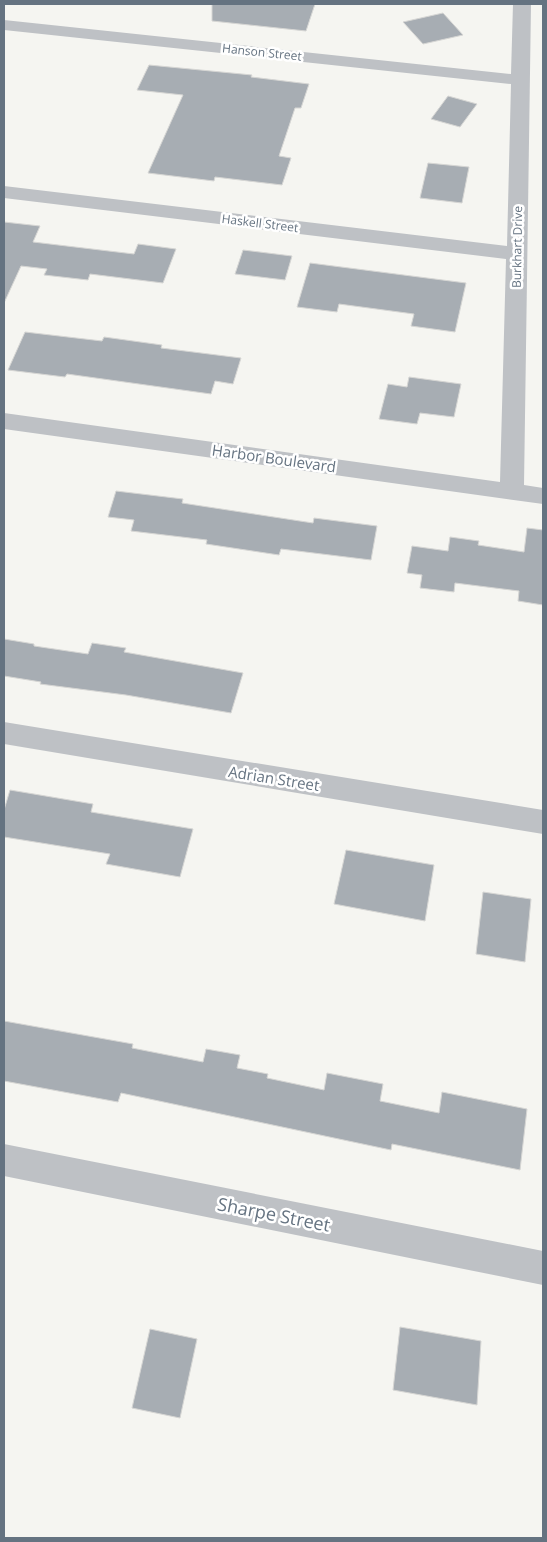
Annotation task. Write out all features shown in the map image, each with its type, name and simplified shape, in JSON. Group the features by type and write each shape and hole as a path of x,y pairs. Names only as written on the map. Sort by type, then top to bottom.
{"street":[{"name":"Burkhart Drive","path":"512,491 522,4"},
{"name":"Hanson Street","path":"4,25 521,80"},
{"name":"Haskell Street","path":"4,192 517,254"},
{"name":"Harbor Boulevard","path":"4,421 543,496"},
{"name":"Adrian Street","path":"4,733 543,822"},
{"name":"Sharpe Street","path":"4,1160 543,1268"}],"building":[{"path":"212,4 315,4 306,31 212,21"},
{"path":"443,13 463,35 423,44 403,22"},
{"path":"149,65 252,75 251,77 309,84 301,108 295,108 279,156 291,158 282,185 215,177 214,181 148,173 183,95 137,90"},
{"path":"448,96 477,104 460,127 431,119"},
{"path":"428,163 469,167 462,203 420,198"},
{"path":"4,222 40,226 33,242 134,254 138,244 176,249 163,283 90,274 88,280 44,275 47,269 21,266 4,303"},
{"path":"243,250 292,256 285,280 235,274"},
{"path":"310,263 466,283 455,332 411,326 414,314 339,304 337,312 297,307"},
{"path":"25,332 102,341 104,337 162,345 161,348 241,358 233,384 215,381 211,394 67,374 65,377 8,370"},
{"path":"409,377 461,384 454,417 420,413 417,424 379,419 388,384 407,387"},
{"path":"116,491 183,499 182,503 313,523 314,518 377,526 371,560 281,549 279,555 206,544 207,540 131,531 134,520 108,517"},
{"path":"527,528 543,530 543,605 518,601 519,591 455,583 454,592 420,588 422,575 407,573 412,546 448,551 450,537 479,541 478,545 524,552"},
{"path":"4,639 34,644 34,646 88,654 92,643 126,648 124,652 243,673 231,713 126,695 40,684 41,682 4,676"},
{"path":"10,790 93,804 91,812 193,829 180,877 106,864 110,854 4,837 4,810"},
{"path":"346,850 434,865 425,921 334,904"},
{"path":"483,892 531,899 525,962 476,954"},
{"path":"4,1021 133,1044 132,1048 203,1062 206,1049 240,1055 237,1068 268,1074 267,1078 324,1090 327,1073 383,1084 380,1101 439,1113 442,1092 527,1109 520,1170 392,1144 391,1150 121,1093 118,1102 4,1081"},
{"path":"400,1327 481,1341 477,1405 393,1390"},
{"path":"150,1329 197,1339 180,1418 132,1408"}]}
